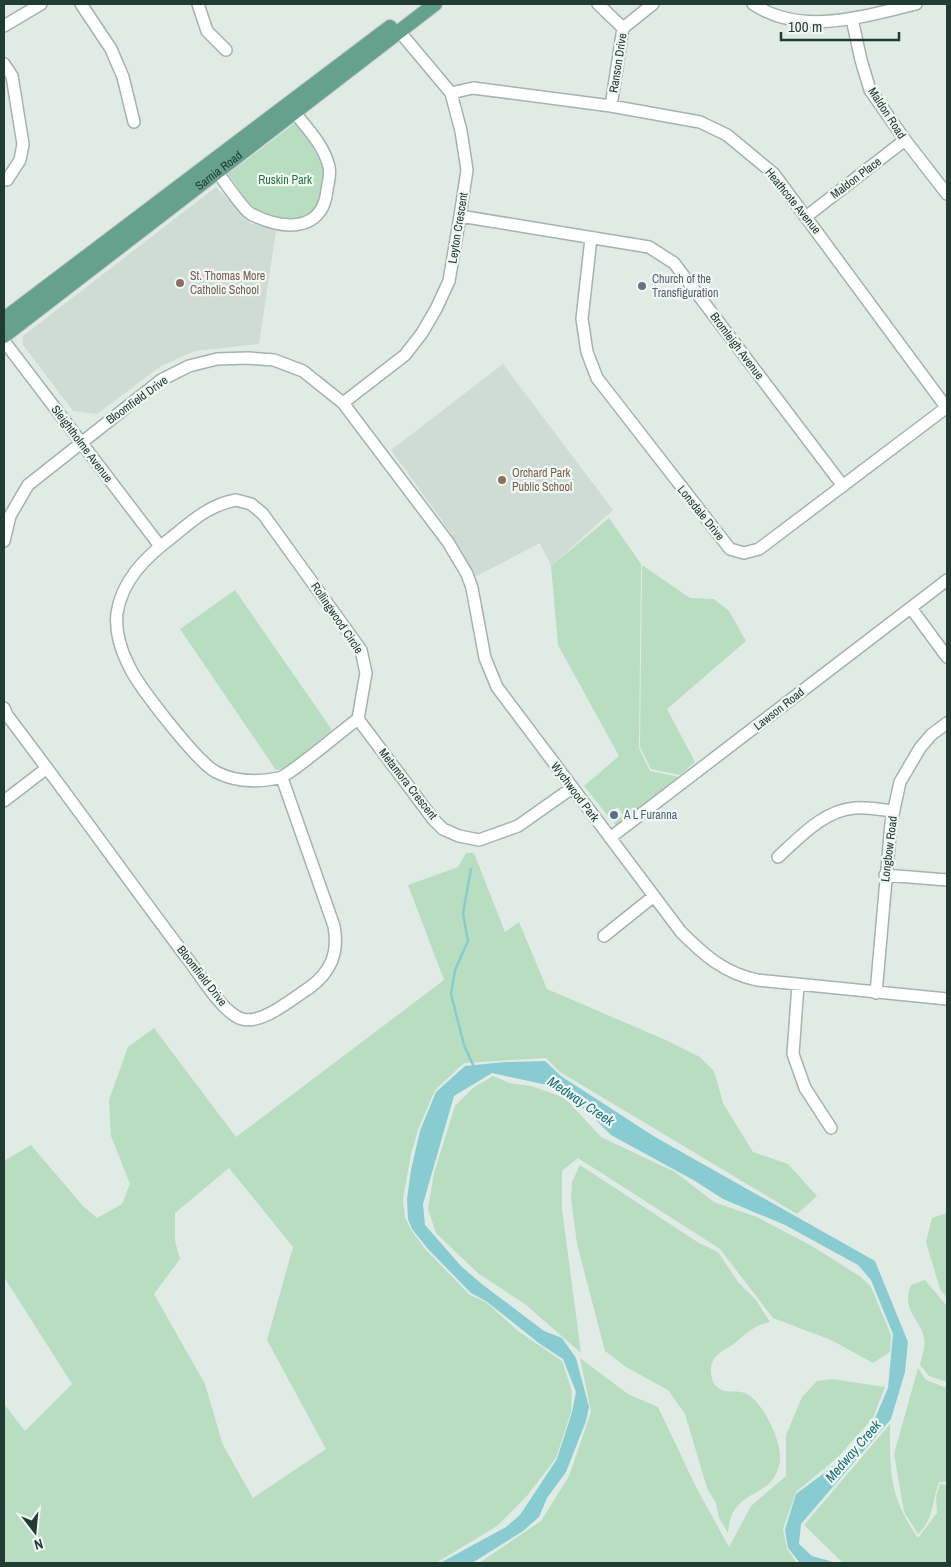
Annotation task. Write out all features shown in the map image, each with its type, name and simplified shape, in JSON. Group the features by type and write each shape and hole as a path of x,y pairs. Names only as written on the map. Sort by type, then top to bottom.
{"main road":[{"name":"Sarnia Road","path":"4,336 419,4"},
{"name":"Sarnia Road","path":"291,108 435,4"},
{"name":"Sarnia Road","path":"4,319 214,168"}],"street":[{"path":"4,26 40,4"},
{"path":"81,4 111,49 123,77 134,122"},
{"path":"198,4 207,31 226,50"},
{"path":"598,4 624,28"},
{"name":"Ranson Drive","path":"611,106 624,28 653,4"},
{"path":"753,4 788,19 818,22 852,19 916,4"},
{"name":"Maldon Road","path":"852,19 870,90 905,140 947,194"},
{"name":"Leyton Crescent","path":"343,403 405,355 431,317 449,281 467,170 461,131 451,93 399,31"},
{"path":"4,64 12,76 24,144 20,160 7,180"},
{"name":"Heathcote Avenue","path":"451,93 473,88 611,106 700,122 727,135 774,174 947,407"},
{"path":"214,168 250,213 281,225 308,224 317,217 326,199 330,168 323,150 291,108"},
{"name":"Maldon Place","path":"806,216 905,140"},
{"name":"Bromleigh Avenue","path":"460,216 649,247 674,263 843,486"},
{"name":"Lonsdale Drive","path":"591,238 582,319 587,352 597,378 730,549 744,553 759,549 947,407"},
{"name":"Sleightholme Avenue","path":"4,341 160,546"},
{"name":"Bloomfield Drive","path":"4,541 10,516 28,485 161,380 189,366 217,359 248,358 274,360 303,371 343,403"},
{"name":"Wychwood Park","path":"343,403 459,559 472,588 485,658 497,687 681,932 717,964 742,977 798,985 947,999"},
{"name":"Rollingwood Circle","path":"282,778 255,781 240,779 217,773 205,766 128,665 118,640 117,611 131,577 160,546 205,510 221,503 236,500 251,504 263,514 361,650 366,673 358,719"},
{"name":"Lawson Road","path":"610,838 947,580"},
{"path":"911,608 947,656"},
{"name":"Bloomfield Drive","path":"4,708 6,715 222,1003 241,1019 250,1020 276,1010 320,980 328,970 337,942 334,926 282,778"},
{"path":"282,778 358,719"},
{"name":"Metamora Crescent","path":"358,719 433,819 443,829 459,836 479,840 505,832 538,814 572,788"},
{"name":"Longbow Road","path":"876,993 886,875 894,811 900,782 916,754 931,735 947,723"},
{"path":"4,801 47,768"},
{"path":"778,857 805,832 830,814 855,808 894,811"},
{"path":"886,875 947,880"},
{"path":"604,936 654,896"},
{"path":"798,985 793,1054 805,1088 831,1128"}],"shaded area":[{"name":"St. Thomas More Catholic School","path":"216,187 250,223 276,231 259,344 195,351 161,366 97,414 73,411 23,345 23,336"},
{"name":"Orchard Park Public School","path":"503,364 613,510 551,566 540,543 475,577 449,530 391,450"}],"green space":[{"name":"Ruskin Park","path":"295,123 317,147 324,162 324,169 322,194 317,209 310,217 295,221 278,219 257,210 245,198 228,174"},
{"path":"609,518 641,564 639,748 650,771 679,777 616,826 614,823 623,815 618,807 607,815 584,786 619,756 558,645 551,566"},
{"path":"642,565 690,598 714,599 729,611 746,641 667,709 695,762 680,775 651,769 640,747"},
{"path":"235,590 332,730 285,768 276,770 180,629"},
{"path":"466,853 474,853 505,932 519,922 547,989 668,1041 700,1057 714,1071 723,1103 753,1152 788,1164 817,1196 797,1214 560,1072 546,1058 464,1063 435,1090 418,1130 411,1154 403,1199 405,1217 411,1230 426,1250 470,1295 486,1302 518,1331 562,1361 572,1391 571,1412 556,1458 526,1497 497,1526 436,1563 4,1563 4,1404 25,1431 72,1384 4,1277 4,1161 31,1145 83,1206 97,1218 122,1204 130,1184 111,1136 109,1100 128,1047 154,1028 236,1137 444,980 408,885 458,867","holes":["229,1168 293,1247 267,1340 326,1449 253,1498 223,1445 205,1384 154,1294 180,1259 175,1241 175,1213"]},
{"path":"493,1076 509,1083 531,1086 565,1098 601,1137 675,1172 714,1202 757,1217 812,1246 861,1277 871,1287 891,1335 890,1352 873,1363 831,1340 773,1318 720,1249 578,1158 562,1171 562,1209 581,1353 525,1304 479,1274 463,1259 436,1233 428,1209 434,1173 455,1106 473,1088"},
{"path":"580,1165 699,1243 718,1252 738,1282 756,1300 770,1322 755,1327 718,1354 711,1367 713,1381 719,1389 745,1393 758,1404 775,1433 780,1453 776,1474 770,1483 744,1500 737,1507 731,1518 728,1533 719,1518 716,1503 707,1488 685,1414 668,1390 626,1367 605,1351 577,1244 571,1198 572,1182"},
{"path":"947,1213 947,1298 940,1289 926,1242 932,1218"},
{"path":"925,1280 947,1306 947,1382 929,1376 920,1365 924,1337 909,1308 908,1294 911,1285"},
{"path":"580,1358 628,1394 658,1407 696,1487 729,1547 751,1506 786,1476 786,1435 802,1397 817,1381 832,1379 885,1387 873,1418 837,1458 796,1492 783,1529 787,1549 797,1563 479,1563 541,1521 569,1476 591,1412"},
{"path":"918,1368 926,1380 947,1388 947,1482 939,1482 930,1516 918,1534 904,1512 894,1454"},
{"path":"890,1424 890,1457 893,1484 901,1509 918,1538 937,1513 936,1496 940,1484 947,1485 947,1563 843,1563 804,1525"}],"water":[{"name":"Medway Creek","path":"545,1061 561,1076 655,1137 875,1261 908,1342 905,1372 891,1419 801,1524 799,1544 812,1556 837,1563 800,1563 788,1548 785,1530 796,1494 839,1462 874,1421 888,1388 893,1334 871,1280 858,1265 785,1225 723,1199 695,1181 611,1135 586,1110 547,1085 492,1073 454,1096 423,1204 425,1225 461,1266 483,1285 544,1331 562,1338 576,1358 589,1407 586,1421 566,1472 547,1498 539,1517 523,1531 472,1563 440,1563 506,1527 520,1515 557,1459 572,1412 576,1392 563,1359 540,1344 486,1301 471,1293 428,1249 412,1229 408,1219 407,1199 411,1170 420,1131 436,1092 465,1066"}],"waterway":[{"path":"471,869 463,913 468,941 455,970 451,994 464,1045 474,1067"}],"place":[{"name":"St. Thomas More Catholic School","path":"180,283"},
{"name":"Church of the Transfiguration","path":"642,286"},
{"name":"Orchard Park Public School","path":"502,480"},
{"name":"A L Furanna","path":"614,815"}]}
